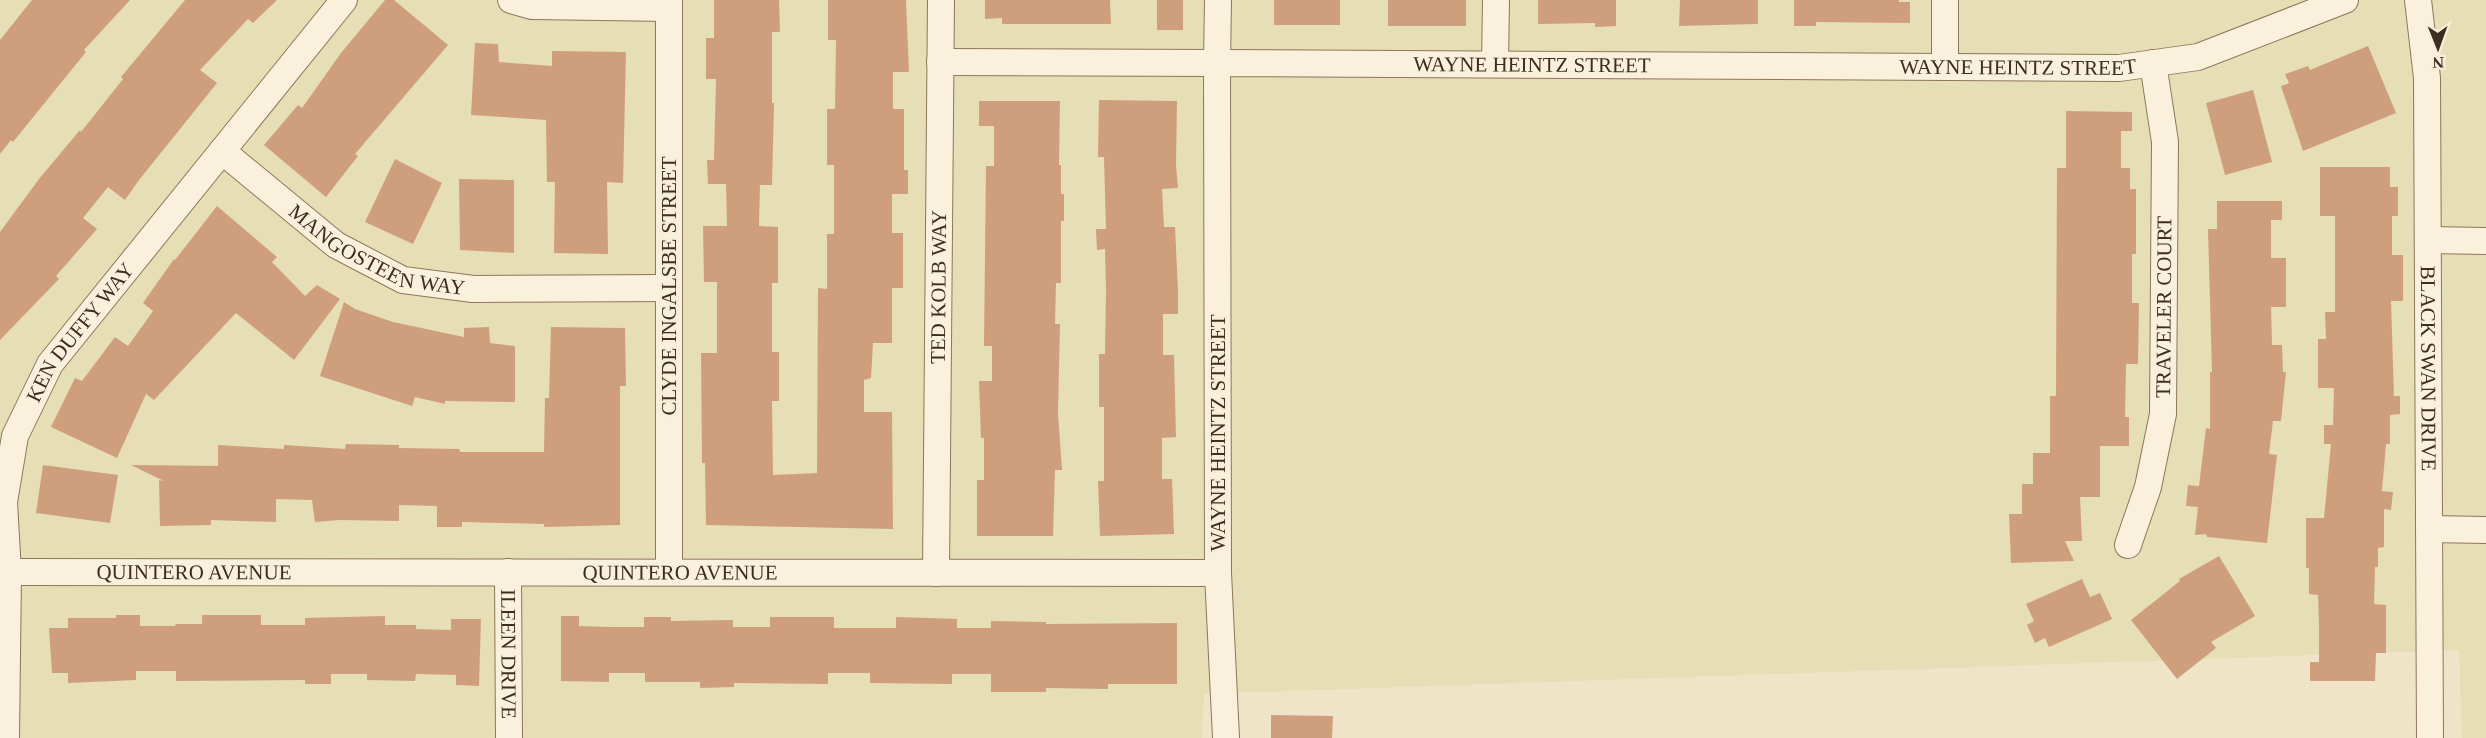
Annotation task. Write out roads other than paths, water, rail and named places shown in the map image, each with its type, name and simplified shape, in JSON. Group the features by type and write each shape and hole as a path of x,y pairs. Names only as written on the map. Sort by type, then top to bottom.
{"street":[{"name":"KEN DUFFY WAY","path":"6,738 4,502 15,436 50,364 344,0"},
{"path":"511,0 532,6 669,4"},
{"name":"TED KOLB WAY","path":"936,573 941,0"},
{"path":"940,62 1217,63 1218,0"},
{"path":"1495,64 1496,0"},
{"path":"1945,0 1945,67"},
{"name":"WAYNE HEINTZ STREET","path":"1218,573 1217,63 2119,68 2198,57 2345,0"},
{"name":"BLACK SWAN DRIVE","path":"2418,0 2427,78 2430,738"},
{"name":"CLYDE INGALSBE STREET","path":"669,4 669,572"},
{"name":"TRAVELER COURT","path":"2128,545 2148,488 2163,414 2165,142 2154,63"},
{"name":"MANGOSTEEN WAY","path":"222,151 336,245 403,280 473,290 669,288"},
{"path":"2428,240 2486,241"},
{"path":"2429,529 2486,530"},
{"name":"QUINTERO AVENUE","path":"4,572 1218,573"},
{"name":"ILEEN DRIVE","path":"508,572 509,738"},
{"path":"1218,573 1226,726"}]}
